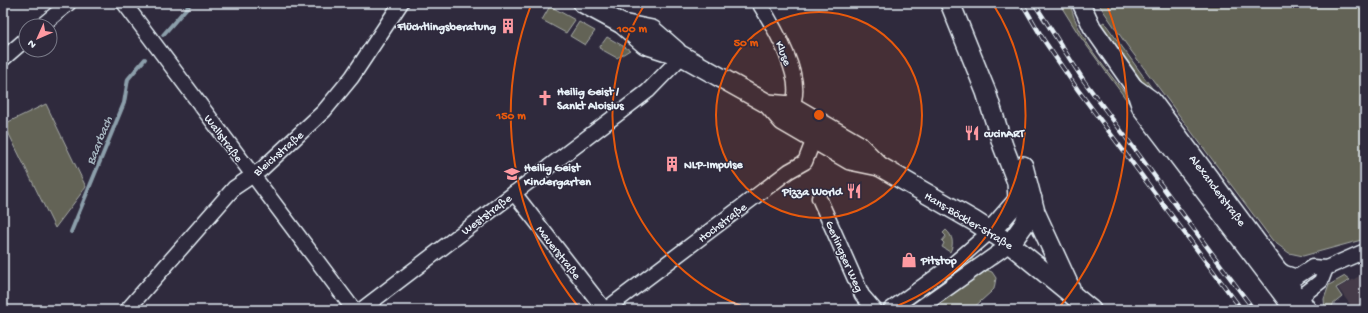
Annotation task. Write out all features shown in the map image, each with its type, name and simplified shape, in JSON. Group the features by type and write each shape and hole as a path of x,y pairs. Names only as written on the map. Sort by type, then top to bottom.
{"main road":[{"name":"Hans-Böckler-Straße","path":"583,3 622,24 645,44 682,56 768,104 783,121 814,139 854,152 991,231 1010,244 1091,310"},
{"path":"950,3 986,92 1003,146 1017,182 1018,200 991,231"},
{"path":"986,92 1007,127 1014,142 1027,177 1032,200 1041,227 1072,293"},
{"name":"Hans-Böckler-Straße","path":"768,104 791,106 830,129 854,152"},
{"path":"1010,244 1025,223 1032,200"}],"street":[{"path":"51,18 69,3"},
{"name":"Wallstraße","path":"124,3 252,176 354,310"},
{"name":"Bleichstraße","path":"127,310 234,188 262,169 324,111 352,77 401,3"},
{"name":"Kluse","path":"759,3 784,50 795,83 794,101 791,106"},
{"name":"Alexanderstraße","path":"1081,3 1092,27 1134,87 1141,108 1296,297"},
{"path":"3,59 18,46"},
{"name":"Weststraße","path":"361,310 648,92 682,56"},
{"name":"Alexanderstraße","path":"1134,87 1152,100 1276,266 1296,297"},
{"path":"814,139 830,129"},
{"name":"Hochstraße","path":"605,310 789,171 805,162 814,139"},
{"name":"Mauerstraße","path":"514,193 605,310"},
{"name":"Gerlingser Weg","path":"819,198 862,295 875,310"},
{"path":"890,310 952,265 991,231"},
{"path":"917,310 1010,244"},
{"path":"1296,297 1312,268 1326,268 1365,251"},
{"path":"1296,297 1321,281 1326,268"}],"shaded area":[{"path":"1365,273 1365,310 1354,310 1338,288"}],"green space":[{"path":"1059,3 1070,3 1074,18 1098,60 1139,110 1134,110 1079,35"},
{"path":"1098,3 1365,3 1365,239 1303,256 1289,253 1273,241 1126,44"},
{"path":"550,6 575,20 566,33 542,20"},
{"path":"579,22 595,31 585,45 570,36"},
{"path":"1104,22 1157,95 1154,98 1101,24"},
{"path":"607,37 630,50 617,58 599,48"},
{"path":"46,104 86,187 55,228 4,124"},
{"path":"946,230 952,240 950,252 942,247 944,243 942,241 946,236 943,233"},
{"path":"971,258 974,260 907,310 899,310"},
{"path":"987,270 992,272 996,278 994,289 971,310 929,310"},
{"path":"1345,276 1350,280 1336,288 1342,297 1332,305 1335,310 1325,310 1324,299 1329,285"}],"waterway":[{"name":"Baarbach","path":"163,35 191,3"},
{"name":"Baarbach","path":"71,232 124,103 128,79 145,59"}],"railway":[{"path":"1022,3 1043,39 1078,90 1242,310"},
{"path":"1034,3 1084,81 1254,310"}],"place":[{"name":"Flüchtlingsberatung","path":"508,26"},
{"name":"Heilig Geist / Sankt Aloisius","path":"545,98"},
{"name":"cucinART","path":"972,133"},
{"name":"NLP-Impulse","path":"672,164"},
{"name":"Heilig Geist Kindergarten","path":"512,174"},
{"name":"Pizza World","path":"854,191"},
{"name":"Pitstop","path":"909,260"}]}
